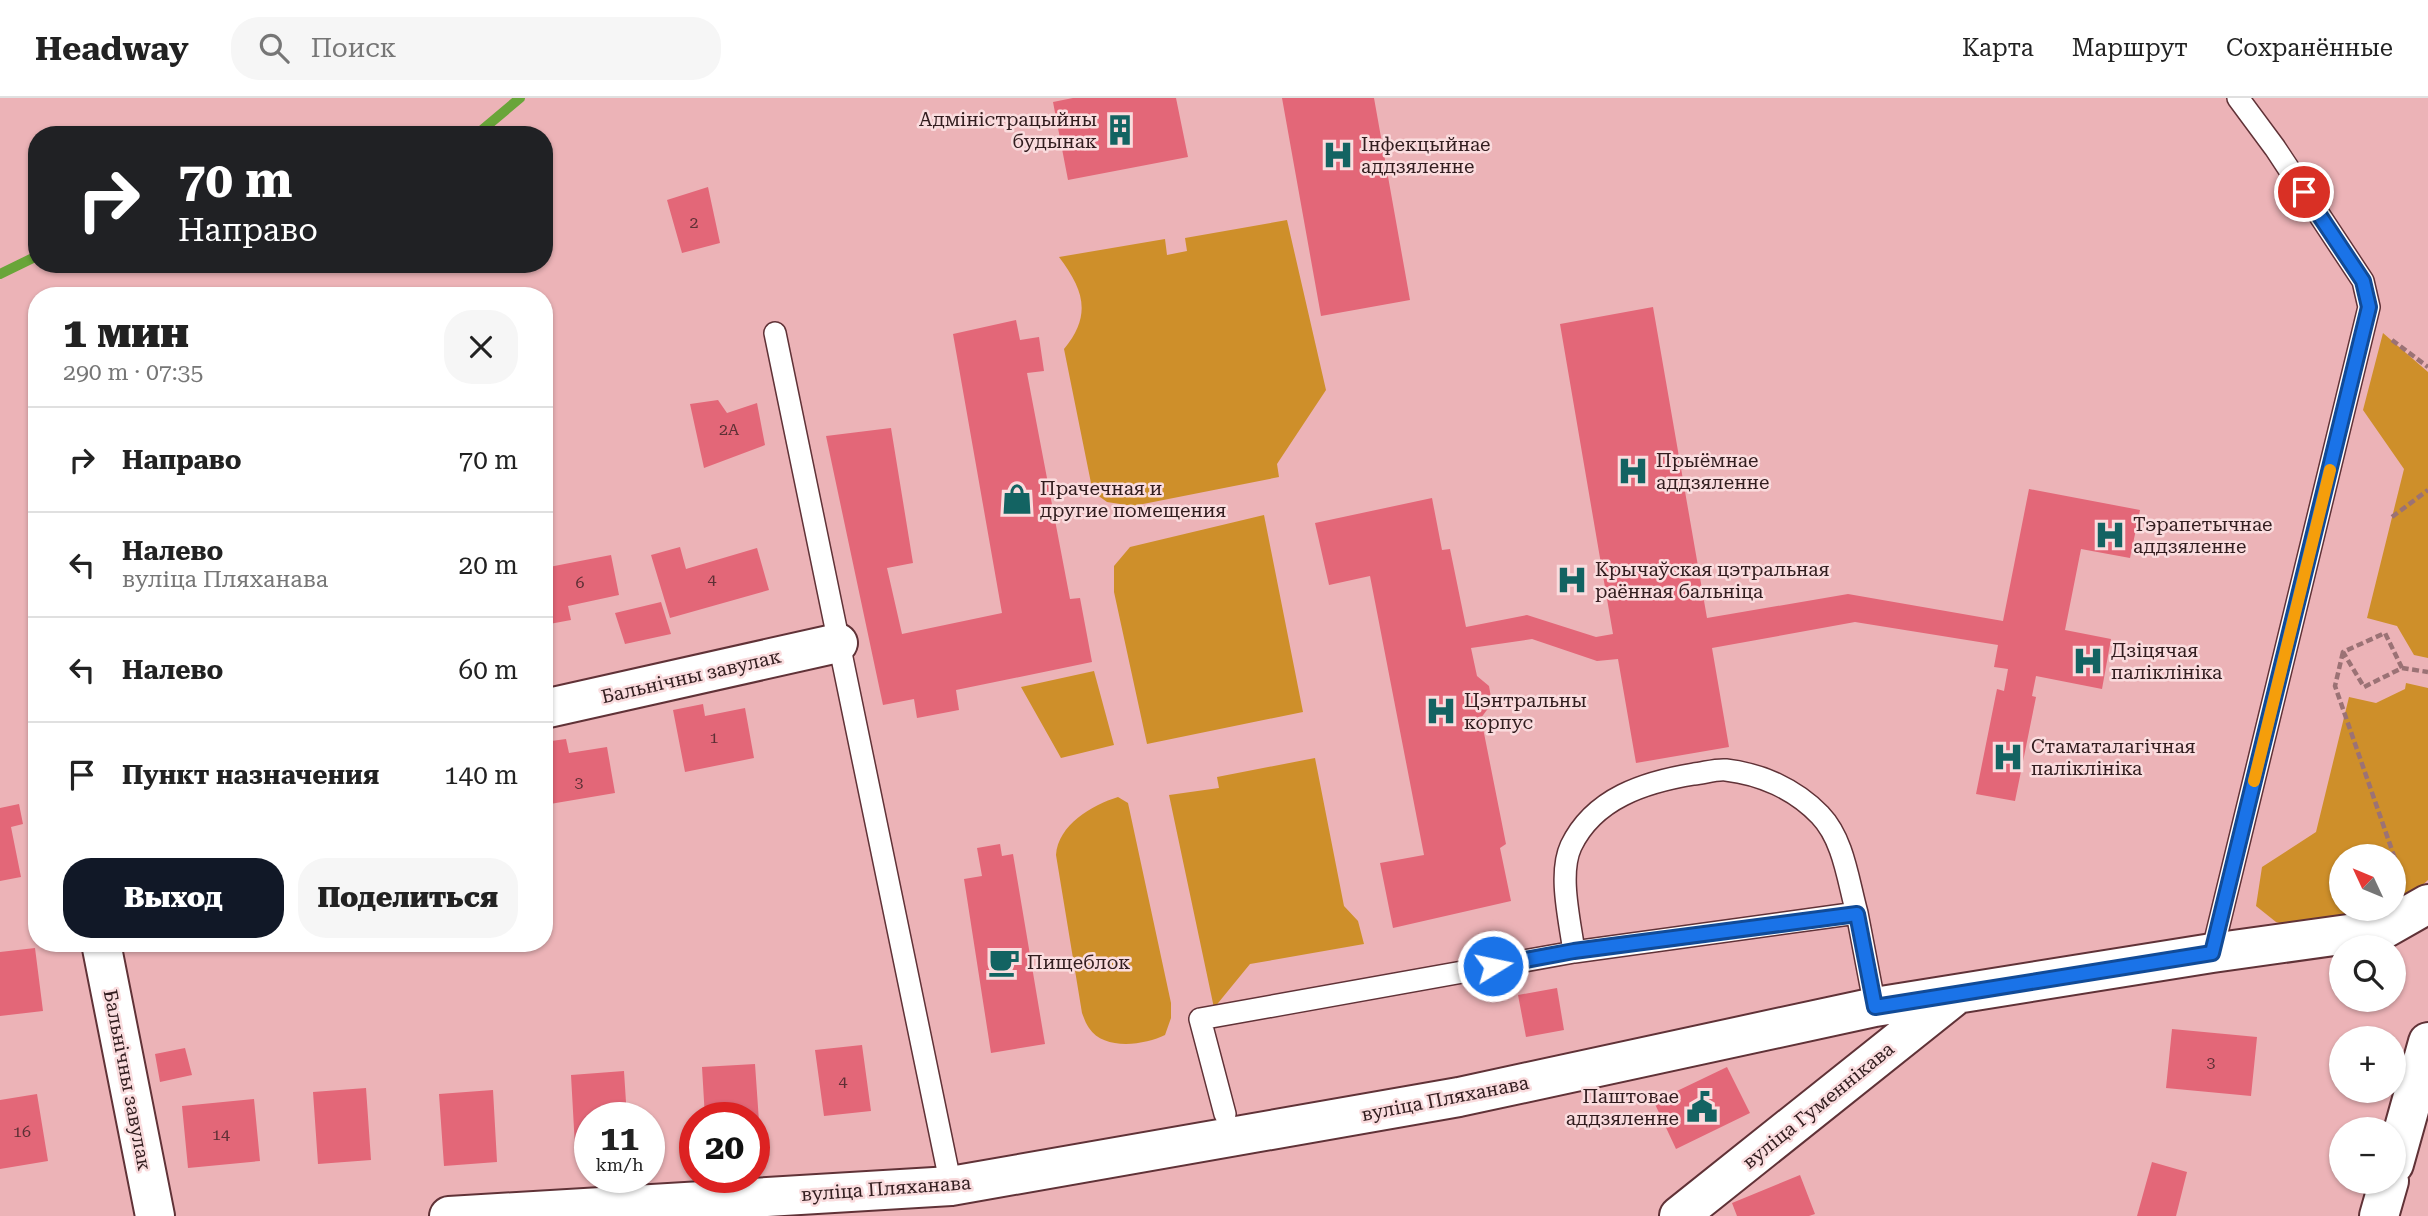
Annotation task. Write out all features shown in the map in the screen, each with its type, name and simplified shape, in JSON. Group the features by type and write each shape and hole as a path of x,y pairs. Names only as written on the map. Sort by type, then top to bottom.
{"street":[{"name":"Бальнічны завулак","path":"553,707 838,643"},
{"name":"вуліца Пляханава","path":"449,1216 951,1186 1459,1097 1875,1007 2212,953 2384,929 2428,904"},
{"name":"Бальнічны завулак","path":"103,952 156,1216"},
{"name":"вуліца Гуменнікава","path":"1679,1216 1958,994"},
{"path":"2406,1123 2426,1054"},
{"path":"2379,1216 2385,1194"}],"lane":[{"path":"2212,953 2369,307 2363,281 2275,148 2238,98"},
{"path":"775,333 951,1186"},
{"path":"1574,951 1565,877 1570,848 1588,820 1615,797 1663,779 1724,770 1771,782 1796,793 1822,817 1838,842 1857,914 1875,1007"},
{"path":"1225,1114 1200,1019 1574,951 1857,914"}],"path":[{"path":"2366,321 2428,366"},
{"path":"2392,516 2428,490"},
{"path":"2343,652 2385,633 2402,668"},
{"path":"2343,652 2364,687 2402,668 2428,672"},
{"path":"2343,652 2335,686 2390,844"}],"shaded area":[{"path":"1287,220 1326,390 1277,464 1279,477 1133,506 1107,502 1096,494 1091,483 1064,349 1079,325 1079,292 1059,257 1165,239 1167,255 1187,251 1185,238"},
{"path":"2383,333 2428,372 2428,658 2414,655 2397,626 2367,618 2404,469 2363,410"},
{"path":"1264,515 1303,712 1147,744 1114,592 1114,566 1130,547"},
{"path":"1094,671 1114,745 1061,758 1021,687"},
{"path":"2406,683 2428,688 2428,880 2406,900 2406,844 2329,844 2329,921 2291,926 2276,922 2256,906 2262,867 2316,832 2349,697 2376,703 2405,689"},
{"path":"1315,758 1344,906 1358,921 1364,944 1250,964 1214,1008 1169,795 1219,788 1217,777"},
{"path":"1118,797 1128,803 1171,1003 1171,1018 1165,1035 1157,1039 1125,1044 1104,1040 1096,1035 1082,1013 1056,855 1063,834 1078,818 1098,805"}],"building":[{"name":"Адміністрацыйны будынак","path":"1073,98 1176,98 1188,157 1068,180 1053,102"},
{"name":"Інфекцыйнае аддзяленне","path":"1282,98 1374,98 1410,300 1321,316"},
{"path":"708,187 720,243 682,253 667,200"},
{"path":"1653,307 1707,618 1848,594 2003,621 2029,489 2140,510 2130,558 2081,549 2065,630 2111,639 2102,689 2036,676 2032,696 2036,697 2015,801 1976,794 1997,689 2004,691 2008,669 1994,667 1998,645 1855,622 1712,648 1729,747 1636,763 1618,659 1597,661 1532,639 1471,648 1477,676 1489,686 1492,703 1481,718 1506,844 1500,848 1511,901 1393,928 1380,863 1424,855 1370,576 1329,585 1315,523 1432,498 1442,550 1450,549 1466,627 1527,615 1596,637 1613,634 1560,324"},
{"name":"Прачечная и другие помещения","path":"1016,320 1020,340 1039,337 1044,371 1027,373 1070,599 1080,598 1092,662 956,690 959,710 917,718 914,699 883,705 826,436 891,428 913,563 887,568 902,634 1002,613 953,334"},
{"path":"718,400 727,413 757,403 765,445 704,468 690,404"},
{"path":"680,547 686,569 757,548 769,590 670,618 651,555"},
{"path":"611,555 619,595 568,606 571,620 553,623 553,566"},
{"path":"661,602 671,634 625,644 615,613"},
{"path":"703,704 705,716 745,708 754,758 685,772 673,710"},
{"path":"566,739 569,753 607,747 615,793 553,803 553,741"},
{"path":"19,804 23,824 11,827 21,877 0,881 0,808"},
{"name":"Пищеблок","path":"1000,844 1002,856 1013,854 1045,1044 991,1053 964,879 982,876 977,848"},
{"path":"28,949 28,952 36,952 43,1011 0,1016 0,952"},
{"path":"1557,988 1564,1030 1526,1037 1518,995"},
{"path":"2172,1029 2257,1037 2251,1096 2166,1088"},
{"path":"862,1045 871,1111 824,1116 815,1050"},
{"path":"185,1048 192,1075 160,1082 155,1054"},
{"path":"755,1064 758,1102 704,1102 702,1067"},
{"name":"Паштовае аддзяленне","path":"1727,1067 1750,1113 1676,1149 1654,1102"},
{"path":"624,1071 626,1102 574,1102 574,1129 571,1075"},
{"path":"366,1088 371,1160 318,1164 313,1092"},
{"path":"493,1090 497,1162 444,1166 439,1094"},
{"path":"37,1094 48,1161 0,1169 0,1100"},
{"path":"254,1099 260,1161 188,1168 182,1106"},
{"path":"2152,1162 2187,1172 2176,1216 2137,1216"},
{"path":"1800,1175 1815,1214 1737,1216 1732,1203"}],"waterway":[{"path":"487,126 520,98"},
{"path":"0,274 28,260"}],"slow traffic":[{"path":"2254,781 2330,470"}],"place":[{"name":"Адміністрацыйны будынак","path":"1120,130"},
{"name":"Інфекцыйнае аддзяленне","path":"1338,155"},
{"name":"Прыёмнае аддзяленне","path":"1633,471"},
{"name":"Прачечная и другие помещения","path":"1017,499"},
{"name":"Тэрапетычнае аддзяленне","path":"2110,535"},
{"name":"Крычаўская цэтральная раённая бальніца","path":"1572,580"},
{"name":"Дзіцячая паліклініка","path":"2088,661"},
{"name":"Цэнтральны корпус","path":"1441,711"},
{"name":"Стаматалагічная паліклініка","path":"2008,757"},
{"name":"Пищеблок","path":"1004,962"},
{"name":"Паштовае аддзяленне","path":"1702,1107"}],"route":[{"path":"1493,966 1574,951 1857,914 1875,1007 2212,953 2369,307 2363,281 2304,192"}]}
